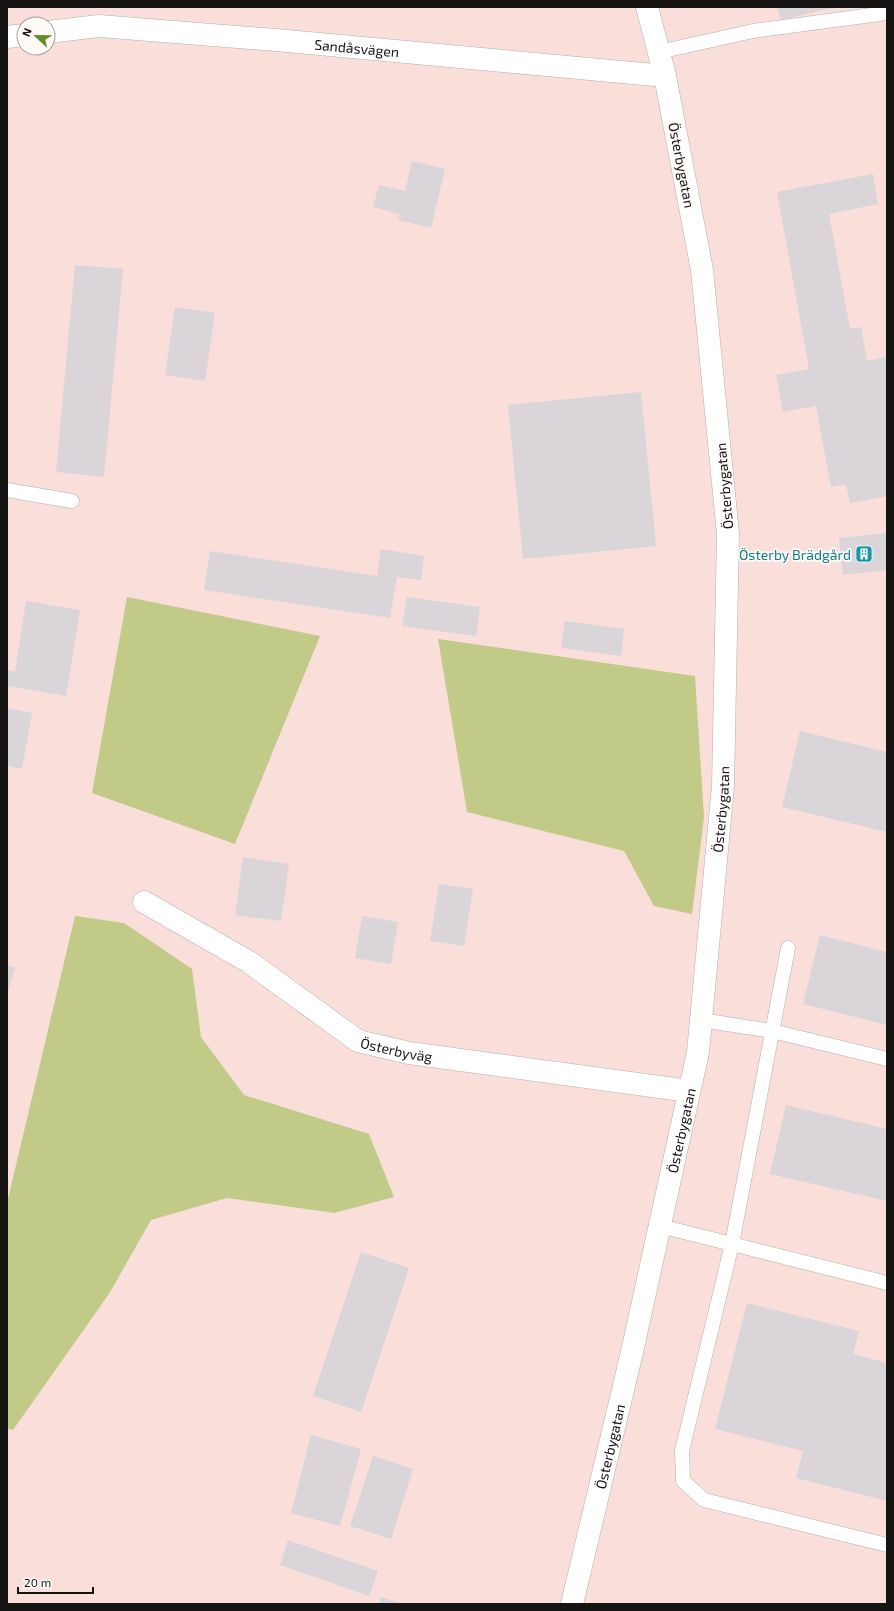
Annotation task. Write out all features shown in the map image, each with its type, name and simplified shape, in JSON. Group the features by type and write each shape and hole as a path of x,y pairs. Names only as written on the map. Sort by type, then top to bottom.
{"street":[{"name":"Österbygatan","path":"572,1604 632,1352 698,1052 722,786 728,534 702,270 665,76 648,7"},
{"name":"Sandåsvägen","path":"56,31 99,26 276,40 665,76"},
{"name":"Österbyväg","path":"144,902 249,962 358,1041 417,1054 689,1091"}],"lane":[{"path":"658,52 753,32 887,13"},
{"path":"7,490 72,501"},
{"path":"788,948 732,1244 682,1451 683,1481 704,1500 887,1545"},
{"path":"701,1020 772,1031 887,1059"},
{"path":"660,1226 887,1283"}],"shaded area":[{"path":"7,7 887,7 887,1604 7,1604 7,1429 13,1430 109,1294 151,1220 227,1198 333,1213 394,1197 369,1134 244,1095 201,1037 192,969 75,916 7,1203","holes":["704,817 654,906 624,851 552,832"]}],"green space":[{"path":"127,597 320,636 235,844 92,793"},
{"path":"438,639 695,676 704,817 692,914 654,906 624,851 467,812"},
{"path":"75,916 124,923 192,969 201,1037 244,1095 369,1134 394,1197 334,1213 227,1198 151,1220 109,1294 13,1430 7,1429 7,1203"}],"building":[{"path":"777,7 832,7 832,8 781,20"},
{"path":"412,161 445,169 431,228 398,220 400,214 373,207 379,185 405,191"},
{"path":"873,174 878,204 829,214 850,329 861,327 867,361 887,357 887,496 850,503 846,484 831,487 816,406 783,412 776,375 809,369 777,192"},
{"path":"75,265 123,269 104,477 56,472"},
{"path":"175,307 215,313 205,381 165,375"},
{"path":"641,392 656,546 523,559 508,405"},
{"name":"Österby Brädgård","path":"887,533 887,570 843,575 839,538"},
{"path":"381,549 424,556 421,580 397,577 390,618 204,590 210,551 377,576"},
{"path":"407,597 480,607 476,636 402,626"},
{"path":"26,601 80,610 66,696 7,686 7,670 15,672"},
{"path":"565,621 624,629 621,656 561,648"},
{"path":"7,708 32,713 22,769 7,766"},
{"path":"800,731 887,752 887,832 782,807"},
{"path":"243,857 289,864 281,921 235,915"},
{"path":"439,884 473,889 464,946 430,941"},
{"path":"362,916 398,922 391,964 355,958"},
{"path":"820,935 887,952 887,1025 803,1004"},
{"path":"7,965 15,967 7,995"},
{"path":"786,1105 887,1129 887,1201 770,1174"},
{"path":"361,1252 409,1268 361,1412 313,1396"},
{"path":"747,1303 859,1331 853,1354 887,1363 887,1501 796,1478 803,1451 715,1429"},
{"path":"311,1435 361,1449 340,1526 291,1513"},
{"path":"373,1456 413,1469 391,1539 350,1526"},
{"path":"288,1540 378,1571 369,1596 280,1565"},
{"path":"381,1597 403,1604 379,1604"}],"place":[{"name":"Österby Brädgård","path":"864,554"}]}
